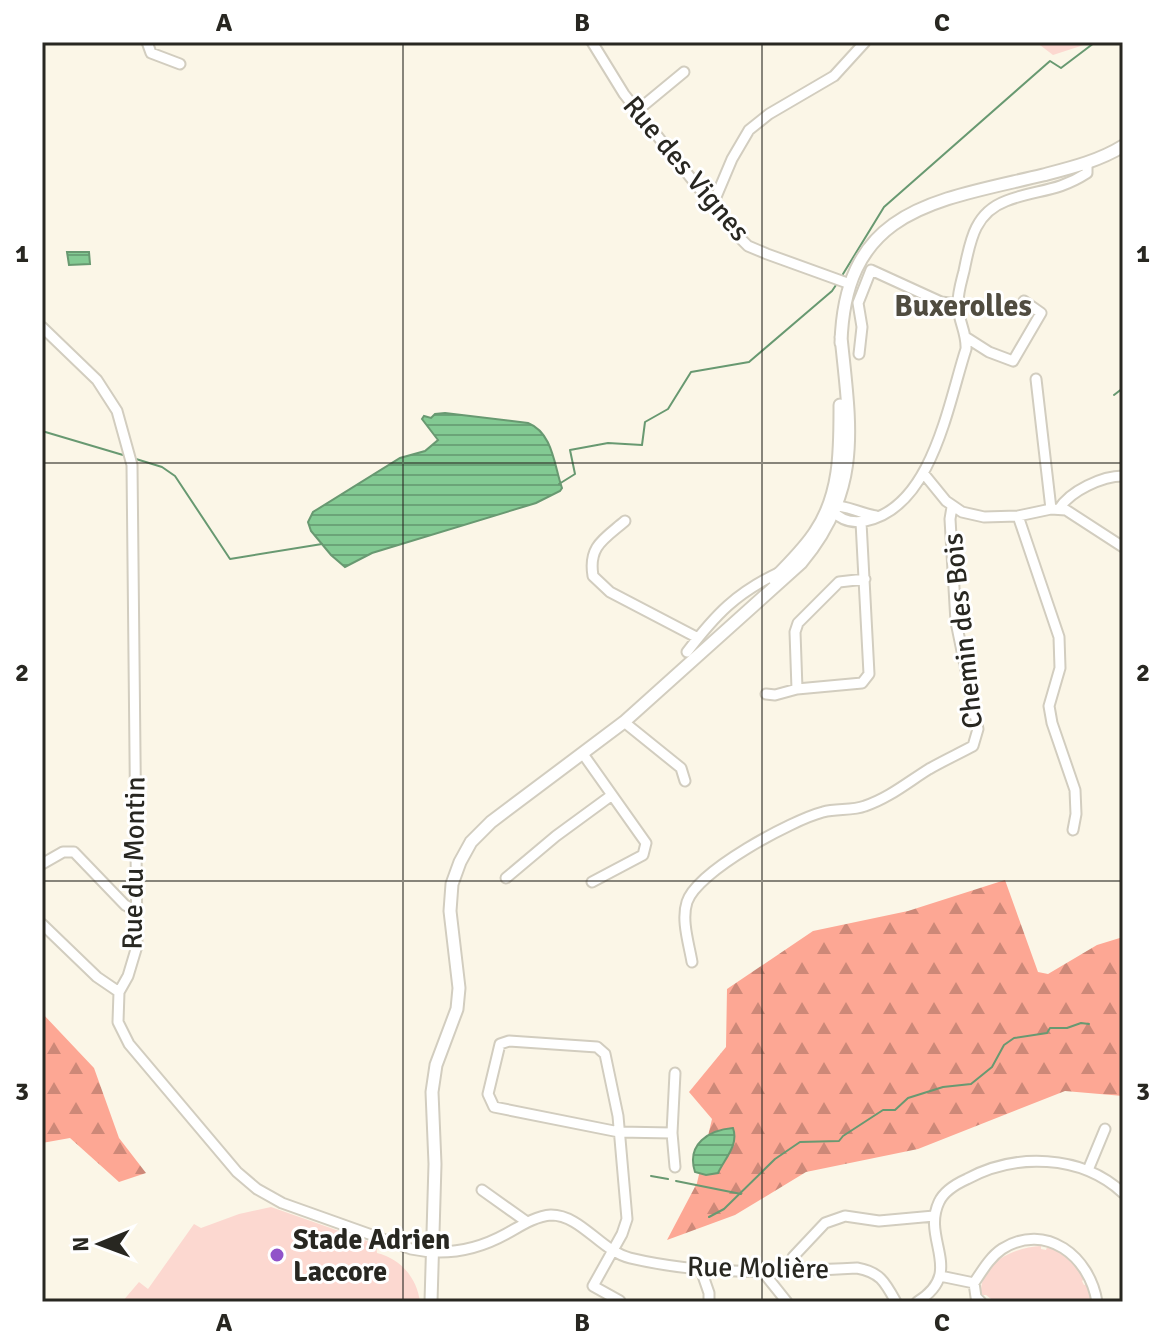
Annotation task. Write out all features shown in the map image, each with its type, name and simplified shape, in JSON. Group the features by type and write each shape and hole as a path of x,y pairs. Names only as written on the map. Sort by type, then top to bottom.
{"street":[{"path":"147,42 151,53 180,64"},
{"name":"Rue des Vignes","path":"592,42 638,110 748,246 850,284"},
{"path":"713,204 732,159 749,130 769,114 834,76 865,42"},
{"path":"638,110 684,72"},
{"path":"834,508 841,519 861,522 894,506 924,474 966,349 967,338 958,304 974,227 994,206 1054,190 1123,146"},
{"path":"431,1302 435,1164 432,1092 436,1065 457,1009 459,988 450,911 452,884 471,842 491,822 624,722 801,563 818,543 834,508 849,460 842,314 859,264 883,233 920,207 1087,168"},
{"path":"859,354 862,327 858,303 871,270 941,302 958,304"},
{"path":"967,338 989,352 1013,361 1041,313 1024,301"},
{"name":"Rue du Montin","path":"42,327 97,380 117,411 132,465 137,946 128,976 119,992 118,1022 129,1044 180,1107 249,1183 282,1203 398,1245 432,1253"},
{"path":"1036,379 1055,509"},
{"path":"924,474 952,507 974,515 1018,516 1066,510 1123,547"},
{"path":"1055,509 1071,494 1114,476 1123,476"},
{"name":"Chemin des Bois","path":"692,962 685,920 686,904 694,890 716,870 798,821 827,810 836,812 864,807 896,792 931,768 973,746 978,729 956,622 950,519 952,507"},
{"path":"834,508 876,516"},
{"path":"723,631 781,571 834,508"},
{"path":"1018,516 1059,637 1060,668 1049,706 1075,790 1073,830"},
{"path":"625,521 594,549 590,563 593,576 610,592 698,638"},
{"path":"766,694 862,683 869,674 861,522"},
{"path":"687,652 713,618 752,585 781,571"},
{"path":"797,689 795,632 798,623 839,582 865,579"},
{"path":"713,618 723,631"},
{"path":"624,722 681,768 685,781"},
{"path":"583,754 646,843 643,855 592,882"},
{"path":"506,878 612,795"},
{"path":"42,864 63,852 74,852 125,905 136,911"},
{"path":"42,924 97,977 119,992"},
{"path":"620,1301 593,1286 627,1219 619,1132 605,1054 597,1047 509,1041 500,1044 488,1094 494,1107 619,1132 672,1133"},
{"path":"675,1073 672,1133 675,1167"},
{"path":"1088,1170 1105,1129"},
{"path":"917,1302 935,1287 940,1276 942,1256 934,1216 940,1199 953,1186 985,1169 1014,1162 1041,1161 1088,1170 1123,1193"},
{"path":"482,1190 527,1222"},
{"name":"Rue Molière","path":"432,1253 474,1248 527,1222 549,1215 566,1218 612,1252 628,1258 701,1270 872,1270 884,1279 896,1302"},
{"path":"787,1271 793,1257 825,1223 845,1216 879,1221 934,1216"},
{"path":"981,1302 976,1297 974,1283 987,1263 1001,1250 1038,1238 1058,1243 1073,1254 1088,1272 1097,1302"},
{"path":"701,1270 709,1302"},
{"path":"763,1272 787,1302"},
{"path":"940,1276 974,1283"}],"green space":[{"path":"1005,880 1038,972 1048,974 1097,945 1123,937 1123,1096 1065,1091 918,1149 806,1172 735,1215 667,1240 697,1183 712,1119 689,1092 726,1047 727,989 813,931 908,911"},
{"path":"42,1013 94,1068 119,1138 146,1173 119,1182 70,1138 42,1143"}],"shaded area":[{"path":"1036,42 1093,42 1053,55"},
{"path":"67,252 89,252 90,264 69,265"},
{"path":"445,413 528,423 536,428 548,442 562,488 536,503 372,553 345,567 311,531 308,522 313,512 400,458 425,451 438,440 422,419"},
{"path":"733,1128 733,1146 718,1173 706,1175 695,1172 694,1154 702,1140 708,1135"},
{"name":"Stade Adrien Laccore","path":"271,1207 376,1244 377,1253 393,1260 406,1271 415,1285 420,1302 122,1302 139,1282 148,1289 194,1224 201,1228 239,1214"},
{"path":"1041,1246 1041,1249 1046,1250 1047,1247 1059,1252 1073,1263 1085,1278 1082,1281 1084,1285 1087,1284 1093,1302 995,1302 981,1295 986,1274 1000,1259 1020,1250"}],"waterway":[{"path":"843,274 884,207 1050,61 1061,68 1094,43"},
{"path":"559,484 575,474 570,450 608,443 642,445 645,422 668,409 691,372 749,362 836,285"},
{"path":"1114,395 1123,388"},
{"path":"42,431 123,455"},
{"path":"136,459 162,467 175,476 230,559 322,544"},
{"path":"709,1217 724,1209 775,1159 800,1142 839,1141 883,1110 895,1110 908,1098 943,1087 971,1084 992,1067 1004,1045 1014,1038 1047,1033 1050,1028 1089,1024"},
{"path":"651,1176 668,1179"},
{"path":"676,1181 741,1194"}],"place":[{"name":"Stade Adrien Laccore","path":"277,1255"}],"district":[{"name":"Buxerolles","path":"963,306"}]}
